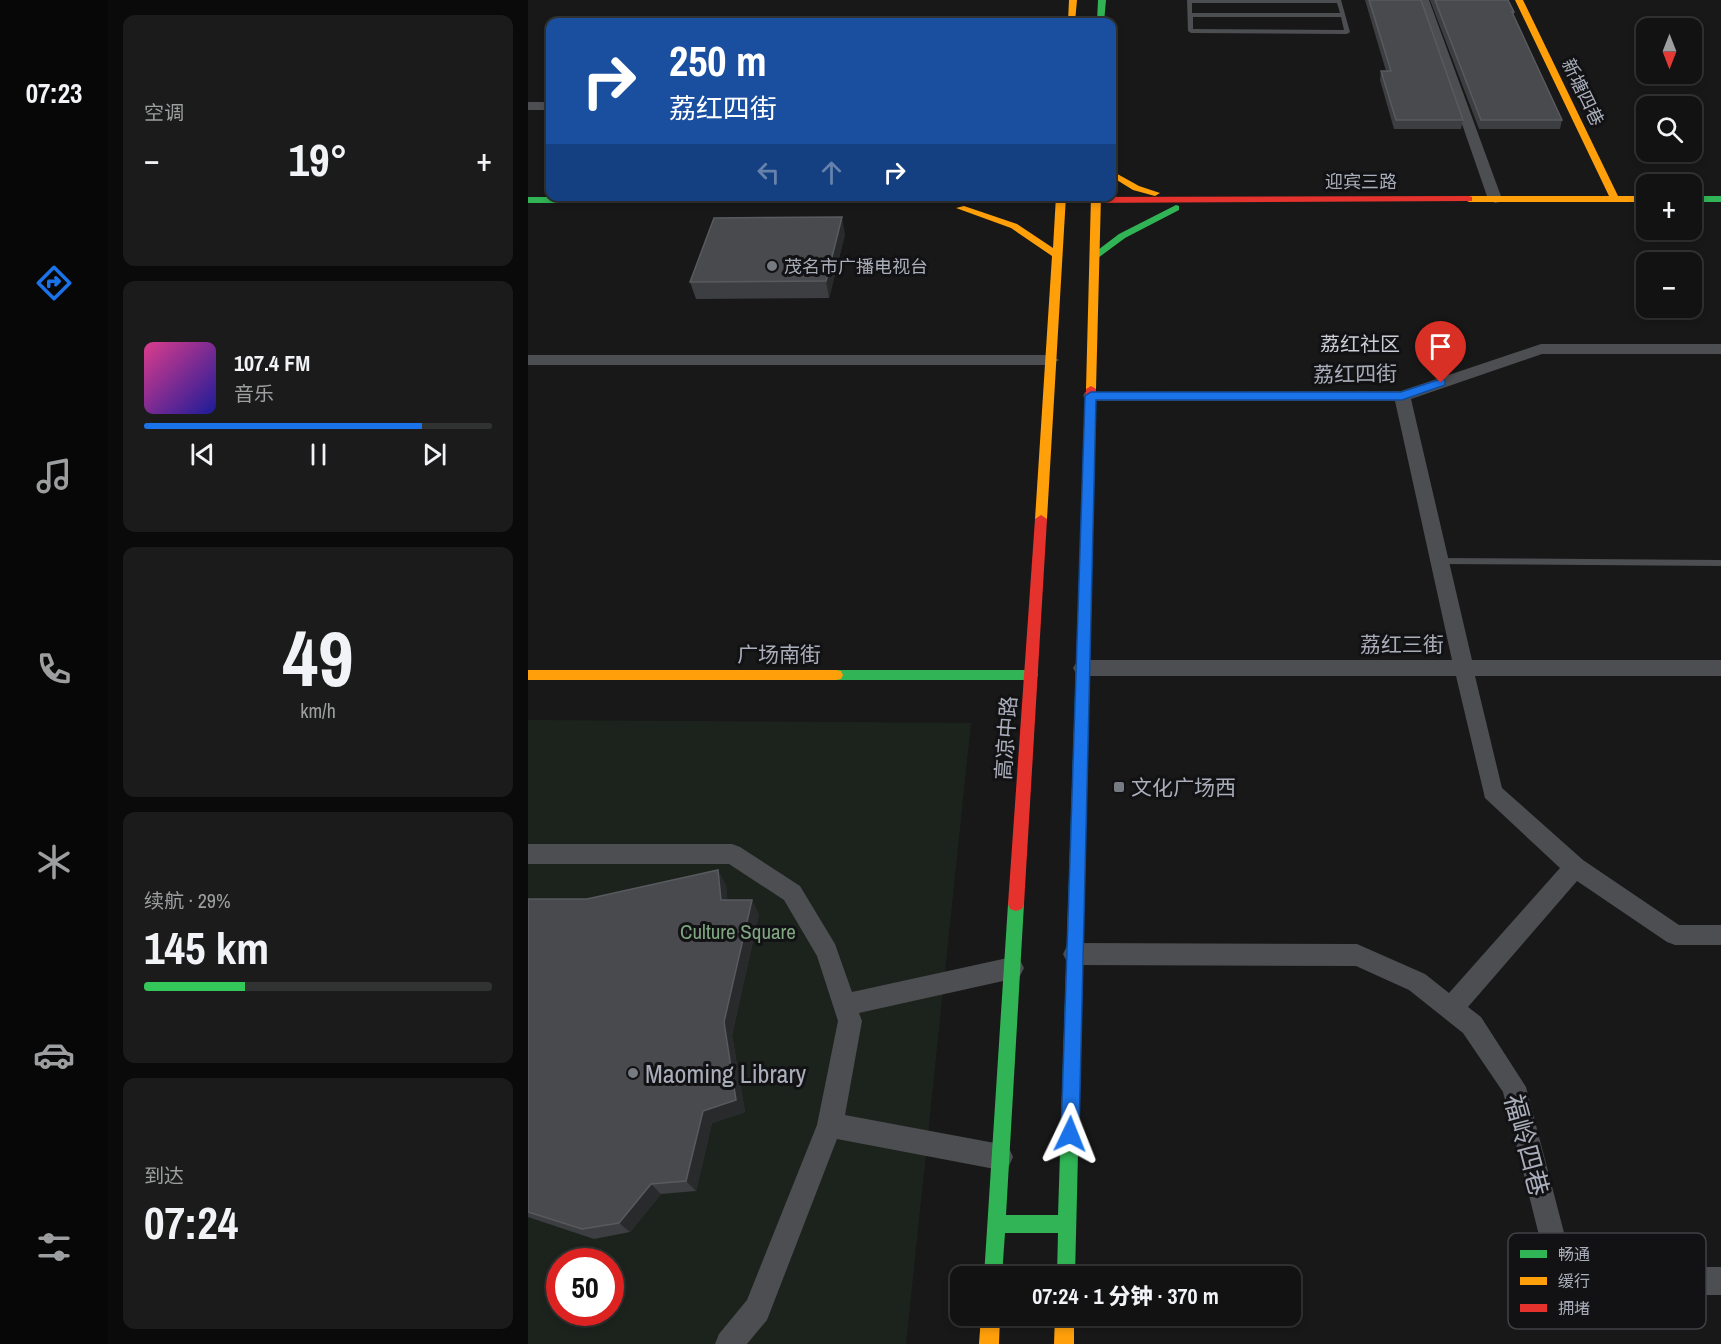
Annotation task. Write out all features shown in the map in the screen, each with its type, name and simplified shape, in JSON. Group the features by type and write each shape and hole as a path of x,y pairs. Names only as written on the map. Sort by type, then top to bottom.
{"main road":[{"path":"1072,18 1073,0"},
{"path":"1101,18 1102,0"},
{"name":"新塘四巷","path":"1519,0 1615,199"},
{"path":"1116,176 1136,188 1176,204"},
{"name":"迎宾三路","path":"1176,204 1636,199"},
{"path":"1702,199 1721,200"},
{"path":"528,200 546,200"},
{"path":"610,201 959,204 1096,202 1095,256 1088,326 1091,396 1066,1266"},
{"path":"528,209 732,201"},
{"path":"907,201 959,204 1014,226 1057,255"},
{"path":"959,204 964,201"},
{"name":"高凉中路","path":"994,1266 1051,360 1058,326 1057,255 1061,202"},
{"name":"迎宾三路","path":"1096,202 1636,208"},
{"path":"1095,256 1122,236 1176,204"},
{"path":"1702,208 1721,208"},
{"name":"广场南街","path":"528,675 1031,675"},
{"path":"996,1224 1068,1224"},
{"path":"989,1344 990,1326"},
{"path":"1064,1344 1065,1326"}],"street":[{"path":"1424,0 1495,199"},
{"path":"528,106 546,106"},
{"name":"荔红四街","path":"1091,396 1402,396 1541,349 1721,349"},
{"path":"528,360 1051,360"},
{"path":"1402,396 1492,792 1575,867 1675,936 1721,936"},
{"name":"荔红三街","path":"1083,668 1721,668"},
{"path":"528,854 732,854 792,893 827,952 850,1021 830,1125 757,1310 729,1344"},
{"path":"1452,1007 1575,867"},
{"name":"福岭四巷","path":"1075,954 1357,955 1417,982 1452,1007 1472,1025 1514,1087 1551,1233"},
{"path":"845,1005 1012,968"},
{"path":"830,1125 1000,1157"}],"lane":[{"path":"1189,1 1339,1 1347,32 1191,31 1189,1"},
{"path":"1190,15 1343,15"},
{"path":"1439,561 1721,562"}],"green space":[{"name":"Culture Square","path":"528,720 971,723 906,1344 528,1344"}],"building":[{"path":"1369,0 1421,0 1463,120 1396,120 1381,71 1391,71"},
{"path":"1435,0 1508,0 1562,120 1481,120"},
{"name":"茂名市广播电视台","path":"842,217 826,281 690,282 714,218"},
{"name":"Maoming Library","path":"718,870 721,900 752,900 724,1022 736,1100 703,1111 686,1181 651,1184 619,1223 582,1229 528,1212 528,899 587,899"}],"traffic: fast":[{"path":"1101,18 1102,0"},
{"path":"1702,199 1721,199"},
{"path":"528,200 546,200"},
{"path":"1095,256 1122,236 1176,208"},
{"path":"1066,1266 1083,664"},
{"path":"836,675 1031,675"},
{"path":"994,1266 1016,904"},
{"path":"996,1224 1068,1224"}],"traffic: slow":[{"path":"1072,18 1073,0"},
{"path":"1519,0 1615,199"},
{"path":"1116,176 1136,188 1155,193"},
{"path":"1469,199 1636,199"},
{"path":"1041,519 1061,201"},
{"path":"1091,389 1096,201"},
{"path":"961,208 1014,226 1057,255"},
{"path":"528,675 836,675"},
{"path":"989,1344 990,1326"},
{"path":"1064,1344 1065,1326"}],"traffic: jam":[{"path":"1116,200 1469,199"},
{"path":"1083,664 1091,389"},
{"path":"1016,904 1041,519"}],"place":[{"name":"茂名市广播电视台","path":"772,266"},
{"name":"文化广场西","path":"1119,787"},
{"name":"Maoming Library","path":"633,1073"}],"district":[{"name":"荔红社区","path":"1360,343"}],"route":[{"path":"1070,1134 1091,396 1402,396 1441,383"}]}
